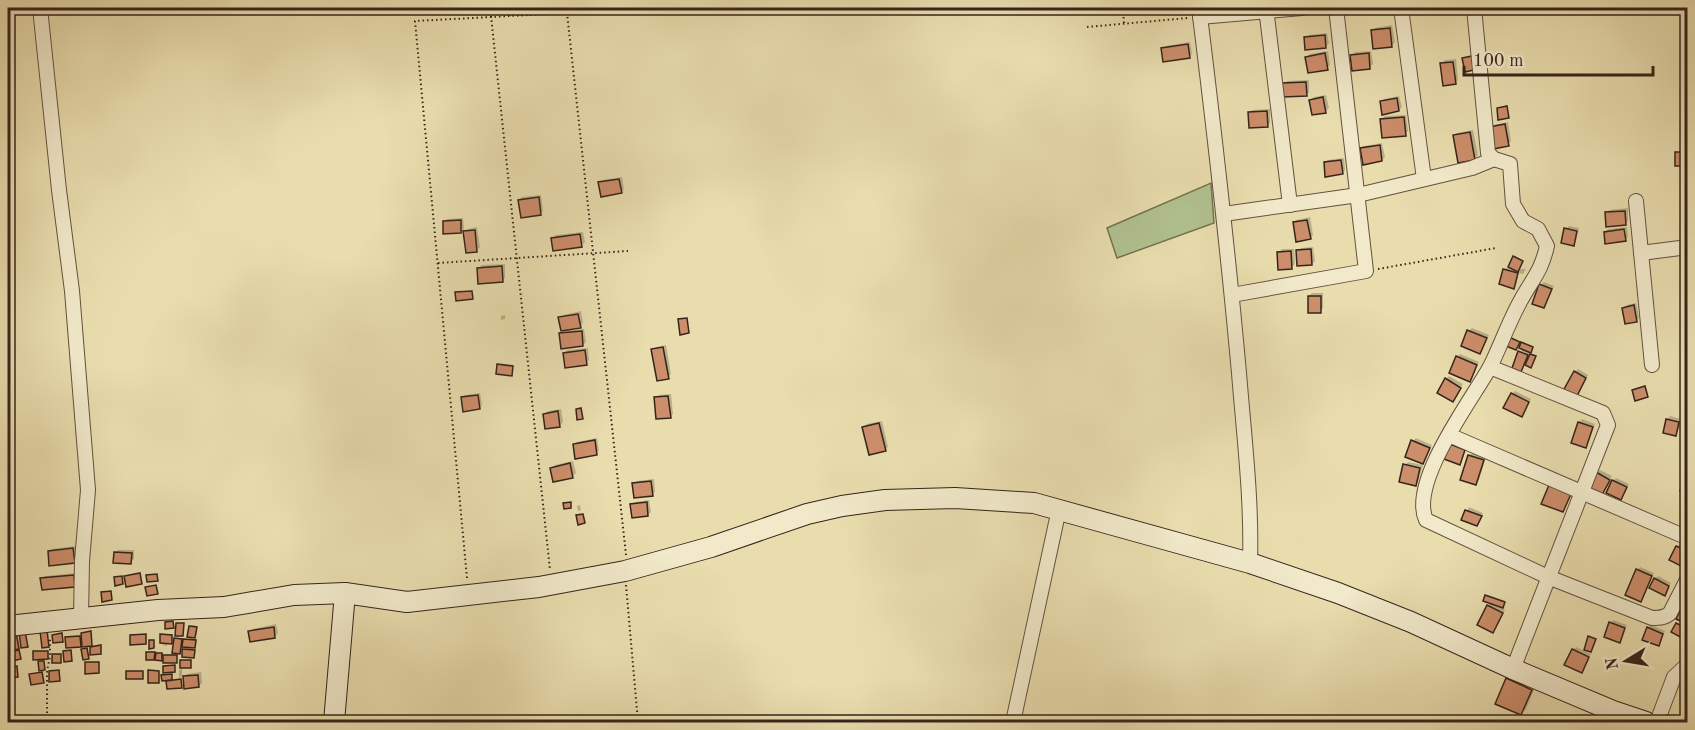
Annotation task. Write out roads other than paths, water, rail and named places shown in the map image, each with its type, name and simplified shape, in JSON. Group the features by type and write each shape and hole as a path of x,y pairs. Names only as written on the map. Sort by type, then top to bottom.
{"street":[{"path":"40,8 72,291 88,490 82,561 81,617"},
{"path":"1250,563 1248,474 1232,295 1200,12 1302,8"},
{"path":"1232,295 1366,271 1336,8"},
{"path":"1401,8 1424,179"},
{"path":"1474,8 1488,153 1494,159 1510,164 1513,204 1522,221 1538,230 1547,246 1542,267 1521,300 1490,367 1435,460 1422,495 1422,511 1426,520 1548,577 1652,618 1659,618 1670,613 1688,578"},
{"path":"1266,9 1290,205"},
{"path":"1224,214 1358,195 1472,168 1494,159"},
{"path":"1636,201 1652,365"},
{"path":"1641,253 1688,248"},
{"path":"1490,367 1603,413 1608,425 1513,669"},
{"path":"1449,435 1688,538"},
{"path":"8,626 158,610 224,607 294,595 345,593 407,602 552,585 626,570 711,547 807,514 885,500 955,498 1034,504 1250,563 1338,593 1390,614 1513,669 1646,723"},
{"path":"1013,723 1059,510"},
{"path":"334,723 345,593"},
{"path":"1658,723 1674,677 1688,664"}]}
